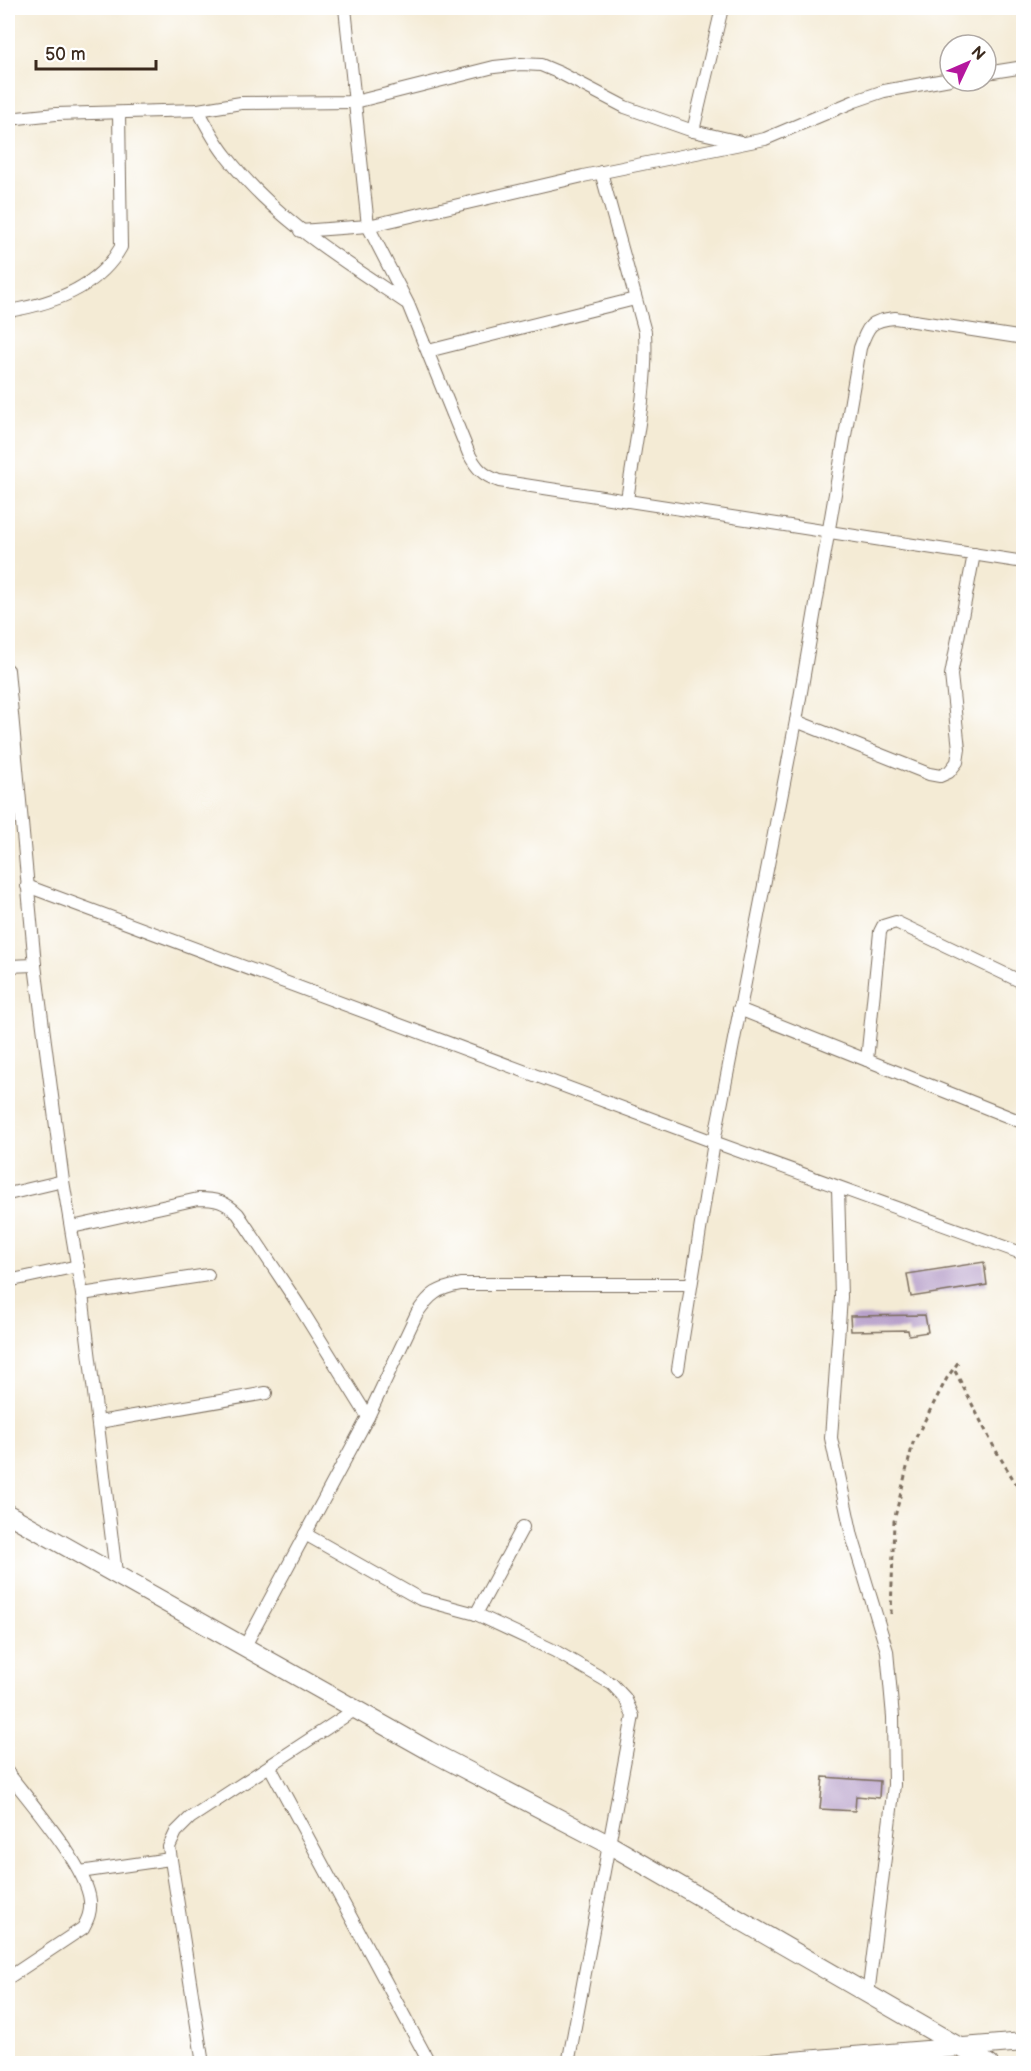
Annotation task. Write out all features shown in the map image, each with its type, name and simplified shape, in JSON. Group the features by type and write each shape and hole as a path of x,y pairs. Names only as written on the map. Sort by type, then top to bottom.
{"street":[{"path":"345,8 368,226 408,303 473,460 486,476 499,481 828,530 1023,562"},
{"path":"693,131 722,8"},
{"path":"8,119 56,114 198,110 241,103 355,102 494,67 521,64 541,66 625,107 693,131 741,142"},
{"path":"998,71 1023,67"},
{"path":"300,231 368,226 601,172 765,139 855,100 885,91 938,81"},
{"path":"198,110 225,155 246,180 300,231 408,303"},
{"path":"8,311 31,308 74,291 102,274 121,247 118,113"},
{"path":"601,172 645,332 646,360 627,500"},
{"path":"428,351 635,299"},
{"path":"678,1369 714,1142 796,721 860,348 872,323 880,319 895,318 1023,338"},
{"path":"796,721 929,774 940,776 950,772 957,762 959,749 951,675 974,554"},
{"path":"8,669 35,965 63,1181 82,1294 116,1573"},
{"path":"27,886 838,1188 1023,1254"},
{"path":"867,1060 880,932 888,923 896,922 1023,983"},
{"path":"8,966 35,965"},
{"path":"740,1010 1023,1123"},
{"path":"8,1194 63,1181"},
{"path":"838,1188 841,1297 831,1438 852,1536 887,1651 893,1717 894,1785 868,1995"},
{"path":"72,1227 198,1199 213,1199 227,1203 238,1214 298,1304 368,1416"},
{"path":"8,1281 78,1266"},
{"path":"82,1294 208,1275"},
{"path":"245,1646 368,1416 417,1313 428,1298 441,1288 461,1284 691,1284"},
{"path":"99,1422 266,1393"},
{"path":"8,1514 428,1750 610,1845 989,2064"},
{"path":"476,1614 523,1527"},
{"path":"305,1534 420,1599 476,1614 565,1656 612,1684 625,1698 633,1716 568,2064"},
{"path":"203,2064 169,1847 176,1832 190,1818 356,1709"},
{"path":"270,1767 430,2064"},
{"path":"8,1773 80,1872 90,1900 89,1918 83,1928 9,1973"},
{"path":"80,1872 170,1859"},
{"path":"756,2064 1023,2042"}],"path":[{"path":"890,1620 894,1521 910,1454 947,1378 955,1371 959,1361"},
{"path":"955,1371 995,1449 1023,1497"}],"building":[{"path":"984,1262 987,1285 911,1297 907,1274"},
{"path":"925,1315 928,1332 909,1335 908,1330 851,1331 850,1316"},
{"path":"823,1777 880,1781 879,1798 856,1796 855,1811 820,1809"}]}
